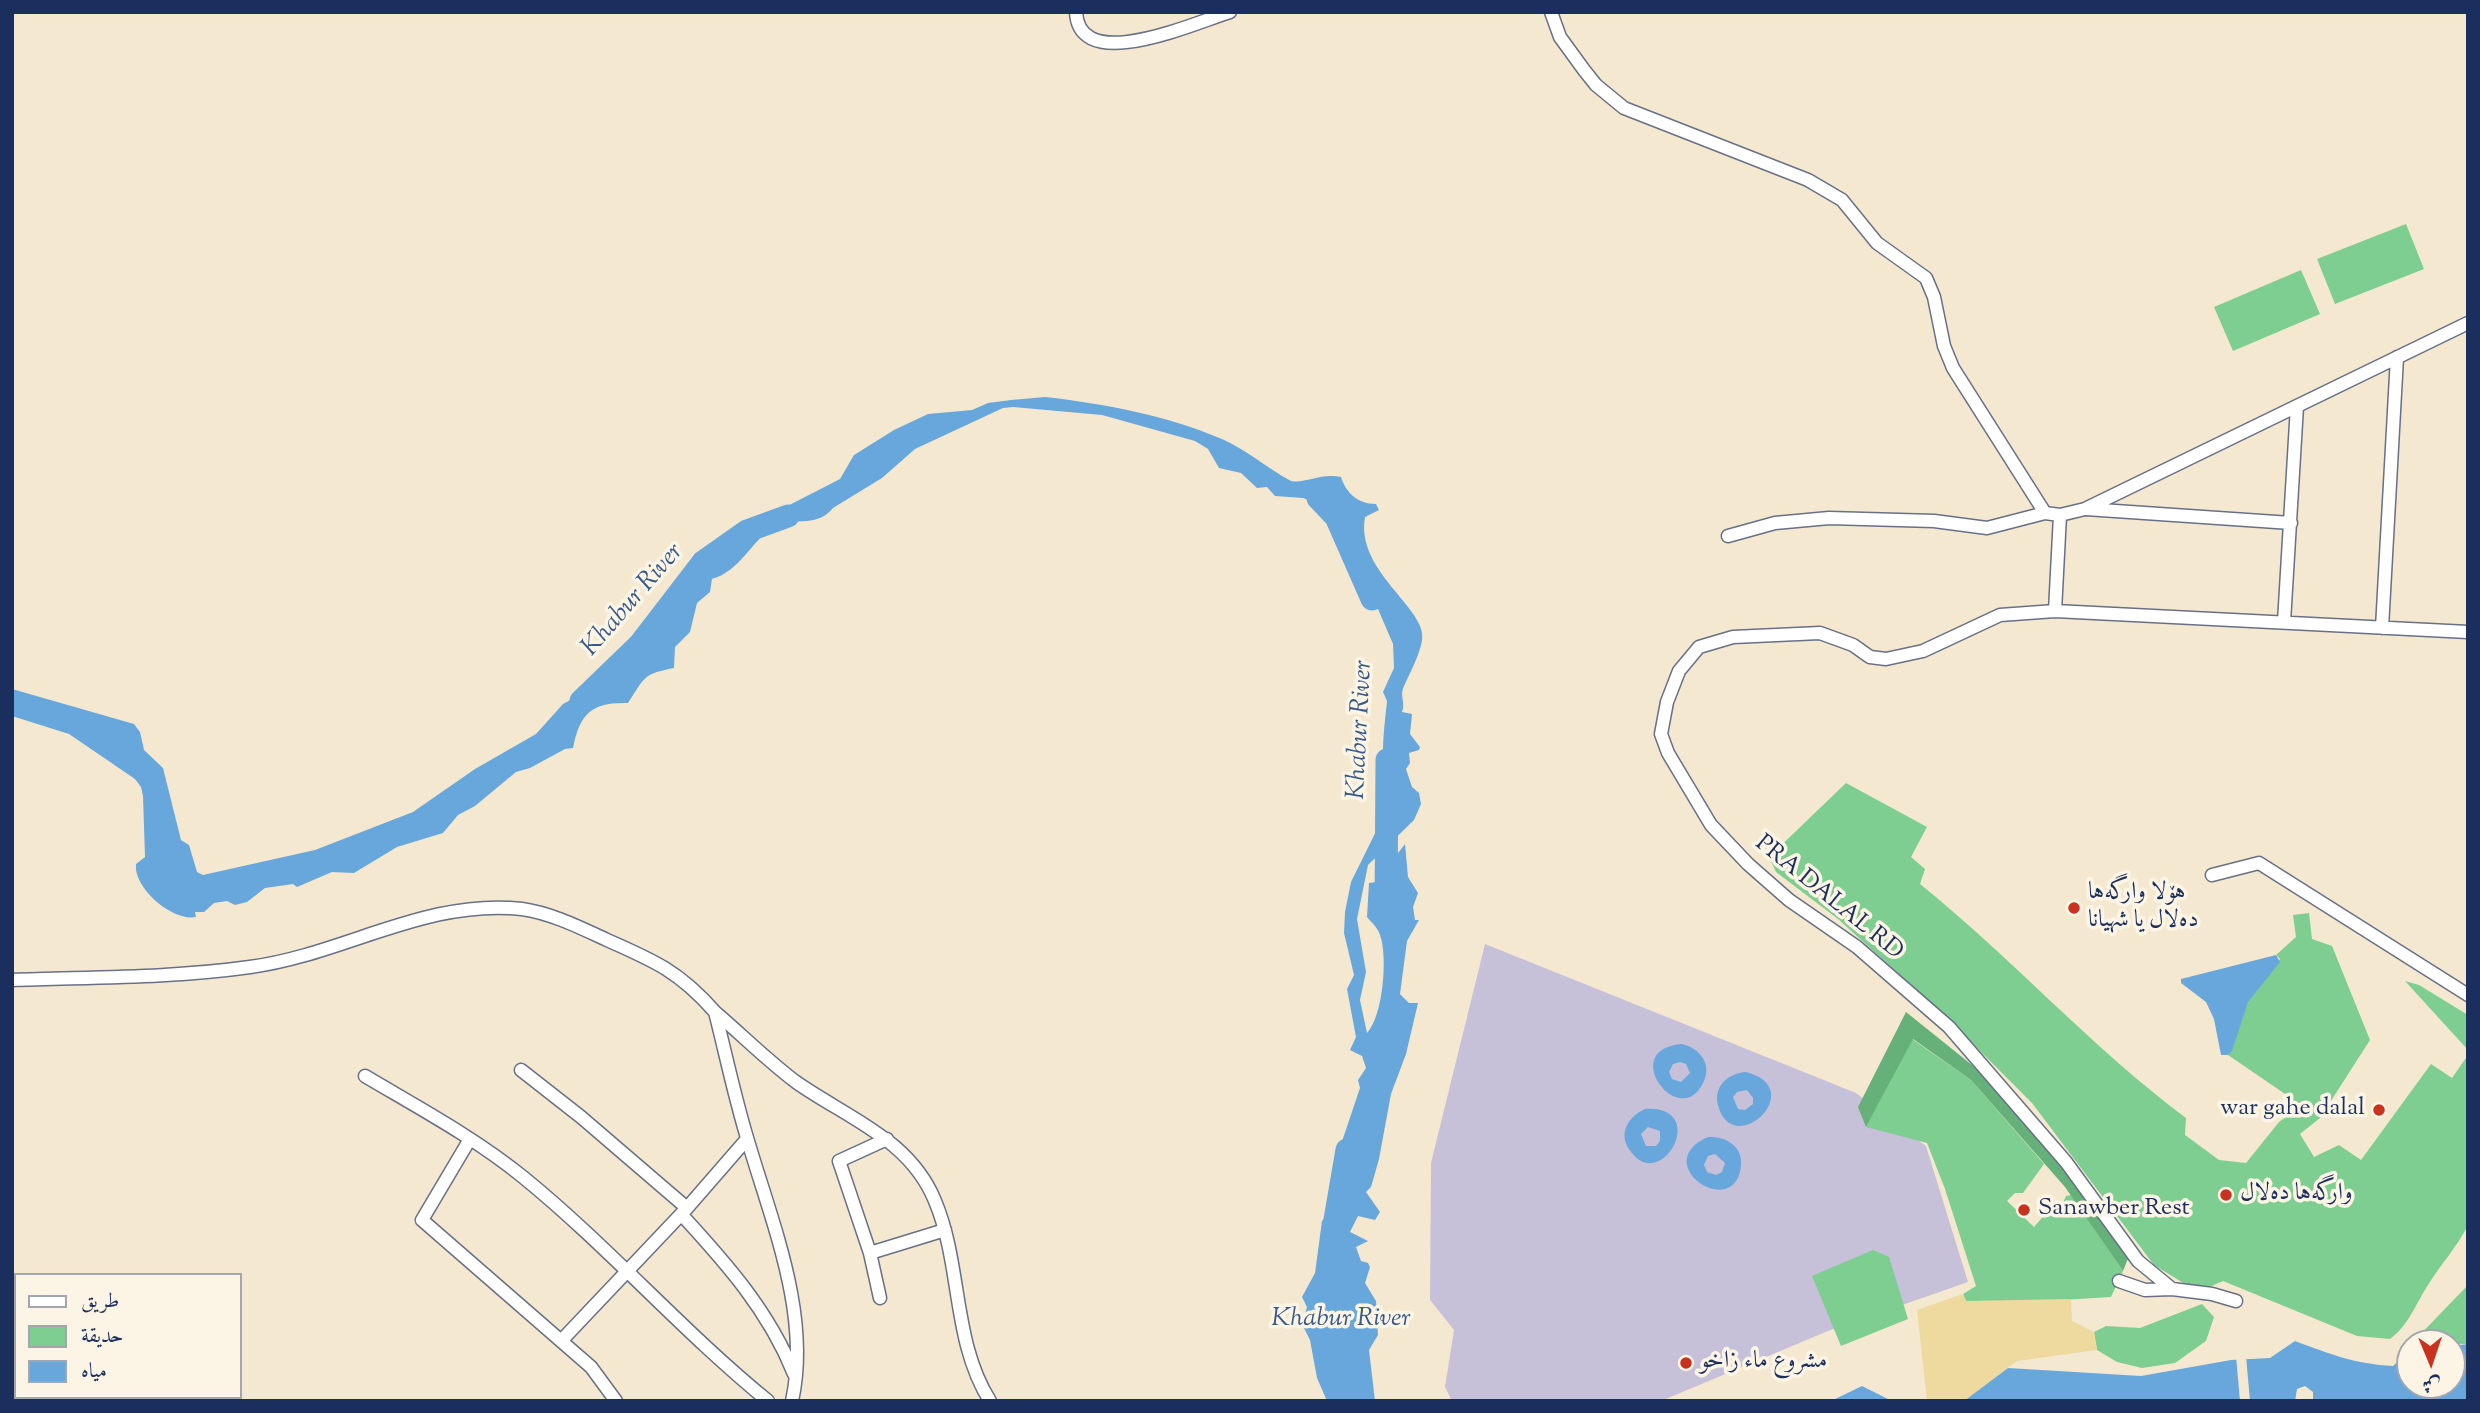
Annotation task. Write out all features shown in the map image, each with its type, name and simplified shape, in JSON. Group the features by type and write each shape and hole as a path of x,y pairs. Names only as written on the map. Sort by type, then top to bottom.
{"street":[{"path":"1076,12 1082,32 1091,41 1104,45 1124,43 1230,12"},
{"path":"1551,12 1560,37 1584,70 1596,85 1624,108 1808,180 1842,200 1877,243 1926,278 1934,297 1944,346 1953,368 1965,391 2046,513"},
{"path":"1728,536 1775,523 1829,518 1934,521 1987,528 2046,513 2060,515 2085,509 2468,323"},
{"path":"2382,628 2398,356"},
{"path":"2284,622 2297,406"},
{"path":"2085,509 2291,523"},
{"path":"2055,611 2060,515"},
{"name":"PRA DALAL RD","path":"2172,1289 2138,1261 2066,1162 1949,1027 1857,947 1789,900 1748,864 1712,825 1668,753 1661,734 1667,702 1679,671 1699,647 1733,637 1820,633 1853,645 1870,657 1886,659 1923,651 2000,615 2055,611 2468,632"},
{"path":"2212,876 2259,863 2468,995"},
{"path":"12,980 251,967 313,954 461,909 524,909 577,926 647,957 689,982 715,1012 796,1081 887,1139 910,1159 926,1181 945,1230 968,1352 975,1374 990,1401"},
{"path":"715,1012 747,1139 782,1257 792,1307 797,1380 792,1401"},
{"path":"521,1070 581,1116 684,1211 760,1308 779,1338 797,1380"},
{"path":"365,1076 470,1139 523,1177 625,1270 712,1355 768,1401"},
{"path":"470,1139 422,1220 591,1367 616,1401"},
{"path":"561,1341 625,1270 684,1211 747,1139"},
{"path":"880,1298 870,1252 839,1161 887,1139"},
{"path":"870,1252 945,1230"},
{"path":"2119,1281 2145,1290 2172,1289 2213,1294 2236,1301"}],"shaded area":[{"path":"1485,944 1856,1093 1926,1146 1968,1282 1828,1331 1661,1401 1452,1401 1445,1387 1454,1330 1430,1300 1431,1163"}],"green space":[{"path":"2406,224 2424,269 2335,304 2317,259"},
{"path":"2301,270 2320,314 2233,351 2214,307"},
{"path":"1846,783 1927,827 1911,857 1925,869 1920,884 2117,1062 2186,1118 2185,1135 2219,1160 2246,1163 2279,1122 2294,1111 2291,1098 2228,1055 2248,1001 2280,959 2276,955 2296,937 2293,915 2309,913 2312,939 2332,946 2370,1040 2320,1118 2300,1134 2314,1157 2339,1145 2361,1160 2431,1064 2452,1078 2468,1055 2468,1225 2407,1321 2400,1329 2396,1329 2396,1334 2390,1339 2357,1336 2223,1281 2198,1292 2154,1265 2032,1103 1939,1010 1838,919 1776,872 1769,857"},
{"path":"2405,981 2419,985 2468,1015 2468,1050"},
{"path":"1906,1012 1977,1069 2068,1173 2129,1256 2123,1271 2065,1187 1971,1080 1913,1039 1866,1127 1858,1107"},
{"path":"1912,1039 1971,1080 2044,1164 2023,1193 2015,1193 2007,1201 2034,1227 2054,1204 2062,1205 2066,1196 2071,1195 2123,1271 2111,1297 2030,1302 1966,1301 1963,1294 1976,1286 1945,1189 1927,1143 1866,1127"},
{"path":"1873,1250 1889,1257 1908,1319 1841,1346 1812,1276"},
{"path":"2468,1285 2468,1344 2466,1329 2426,1329"},
{"path":"2202,1304 2214,1317 2206,1341 2175,1363 2142,1368 2117,1362 2097,1350 2094,1332 2106,1326 2140,1328"}],"sand":[{"path":"1963,1294 1966,1301 2071,1299 2072,1321 2094,1332 2097,1350 2017,1361 1964,1401 1927,1401 1917,1310"}],"water":[{"name":"Khabur River","path":"1045,397 1090,403 1179,423 1231,443 1291,481 1326,476 1341,477 1354,496 1364,502 1376,504 1379,510 1365,517 1365,537 1371,555 1380,572 1415,616 1421,629 1421,647 1403,690 1402,712 1412,714 1410,734 1420,747 1419,750 1409,753 1410,763 1406,769 1412,787 1419,793 1421,804 1414,820 1368,865 1357,919 1366,972 1360,1000 1367,1033 1377,1014 1384,971 1380,935 1367,917 1369,883 1384,881 1392,875 1398,853 1405,844 1408,877 1418,893 1413,907 1415,920 1419,920 1407,941 1400,994 1409,1003 1418,1003 1406,1054 1391,1094 1379,1159 1371,1187 1366,1192 1380,1212 1375,1220 1358,1216 1350,1232 1368,1241 1356,1247 1361,1261 1368,1263 1370,1267 1365,1283 1376,1301 1378,1335 1369,1350 1375,1401 1327,1401 1317,1378 1310,1340 1302,1324 1307,1307 1302,1297 1315,1273 1322,1221 1340,1203 1341,1183 1333,1168 1360,1088 1358,1080 1366,1068 1362,1056 1350,1050 1356,1037 1347,989 1354,975 1344,933 1345,912 1351,882 1394,795 1388,787 1383,764 1387,701 1383,692 1394,668 1393,644 1378,609 1370,603 1363,588 1352,549 1333,514 1322,505 1303,498 1275,496 1267,487 1257,488 1241,473 1219,468 1208,449 1195,441 1102,415 1013,407 1003,408 915,449 882,478 826,515 811,521 787,522 773,527 730,570 712,579 710,592 697,603 690,632 675,647 674,668 656,672 646,678 628,703 605,705 590,712 579,726 573,748 565,749 530,768 516,772 475,806 458,815 443,833 397,847 354,873 332,872 297,887 293,884 265,888 247,902 235,905 227,901 214,903 204,912 195,912 196,917 187,917 166,909 141,883 136,864 145,857 143,796 135,779 69,734 12,716 12,689 134,724 140,732 144,750 163,768 181,840 189,845 197,872 203,875 315,850 413,812 475,769 536,734 563,704 626,669 642,644 658,629 663,619 663,609 677,595 677,588 740,547 768,516 840,479 854,455 894,430 928,414 972,410 988,403"},
{"path":"2276,955 2280,962 2248,1002 2232,1051 2228,1055 2221,1055 2214,1019 2206,1002 2181,983 2181,979"},
{"path":"1682,1044 1694,1049 1702,1057 1706,1074 1694,1095 1682,1098 1670,1094 1660,1084 1654,1072 1654,1059 1663,1049","holes":["1673,1064 1686,1064 1690,1073 1681,1082 1672,1079 1669,1072"]},
{"path":"1746,1072 1764,1081 1771,1092 1769,1105 1762,1116 1750,1124 1737,1126 1726,1120 1717,1098 1720,1086 1728,1078","holes":["1747,1090 1753,1098 1753,1104 1745,1110 1738,1109 1733,1097 1737,1092"]},
{"path":"1645,1109 1665,1112 1675,1120 1678,1133 1674,1146 1665,1157 1654,1163 1641,1161 1629,1149 1625,1137 1630,1121","holes":["1648,1127 1660,1131 1660,1141 1656,1146 1646,1146 1641,1134"]},
{"path":"1708,1137 1721,1138 1732,1143 1741,1158 1736,1182 1725,1189 1712,1189 1700,1183 1690,1173 1687,1161 1692,1148","holes":["1715,1154 1725,1163 1722,1172 1716,1175 1707,1172 1704,1165 1708,1156"]},
{"path":"2295,1341 2355,1361 2393,1366 2396,1363 2396,1399 2466,1399 2468,1344 2468,1401 2313,1401 2313,1392 2305,1386 2297,1389 2295,1401 1964,1401 2008,1368 2141,1376 2231,1360 2270,1358"},
{"path":"1862,1386 1892,1401 1831,1401"}],"pier":[{"path":"2236,1356 2246,1356 2250,1401 2240,1401"}],"waterway":[{"name":"Khabur River","path":"1318,498 1336,517 1372,599"},
{"name":"Khabur River","path":"581,701 640,644 703,562 747,531 788,516"},
{"name":"Khabur River","path":"1386,908 1387,760"},
{"name":"Khabur River","path":"1332,1237 1347,1150"}],"place":[{"name":"هۆلا وارگەها دەلال یا شهیانا","path":"2074,908"},
{"name":"war gahe dalal","path":"2379,1110"},
{"name":"وارگەها دەلال","path":"2226,1195"},
{"name":"Sanawber Rest","path":"2024,1210"},
{"name":"مشروع ماء زاخو","path":"1686,1363"}]}
